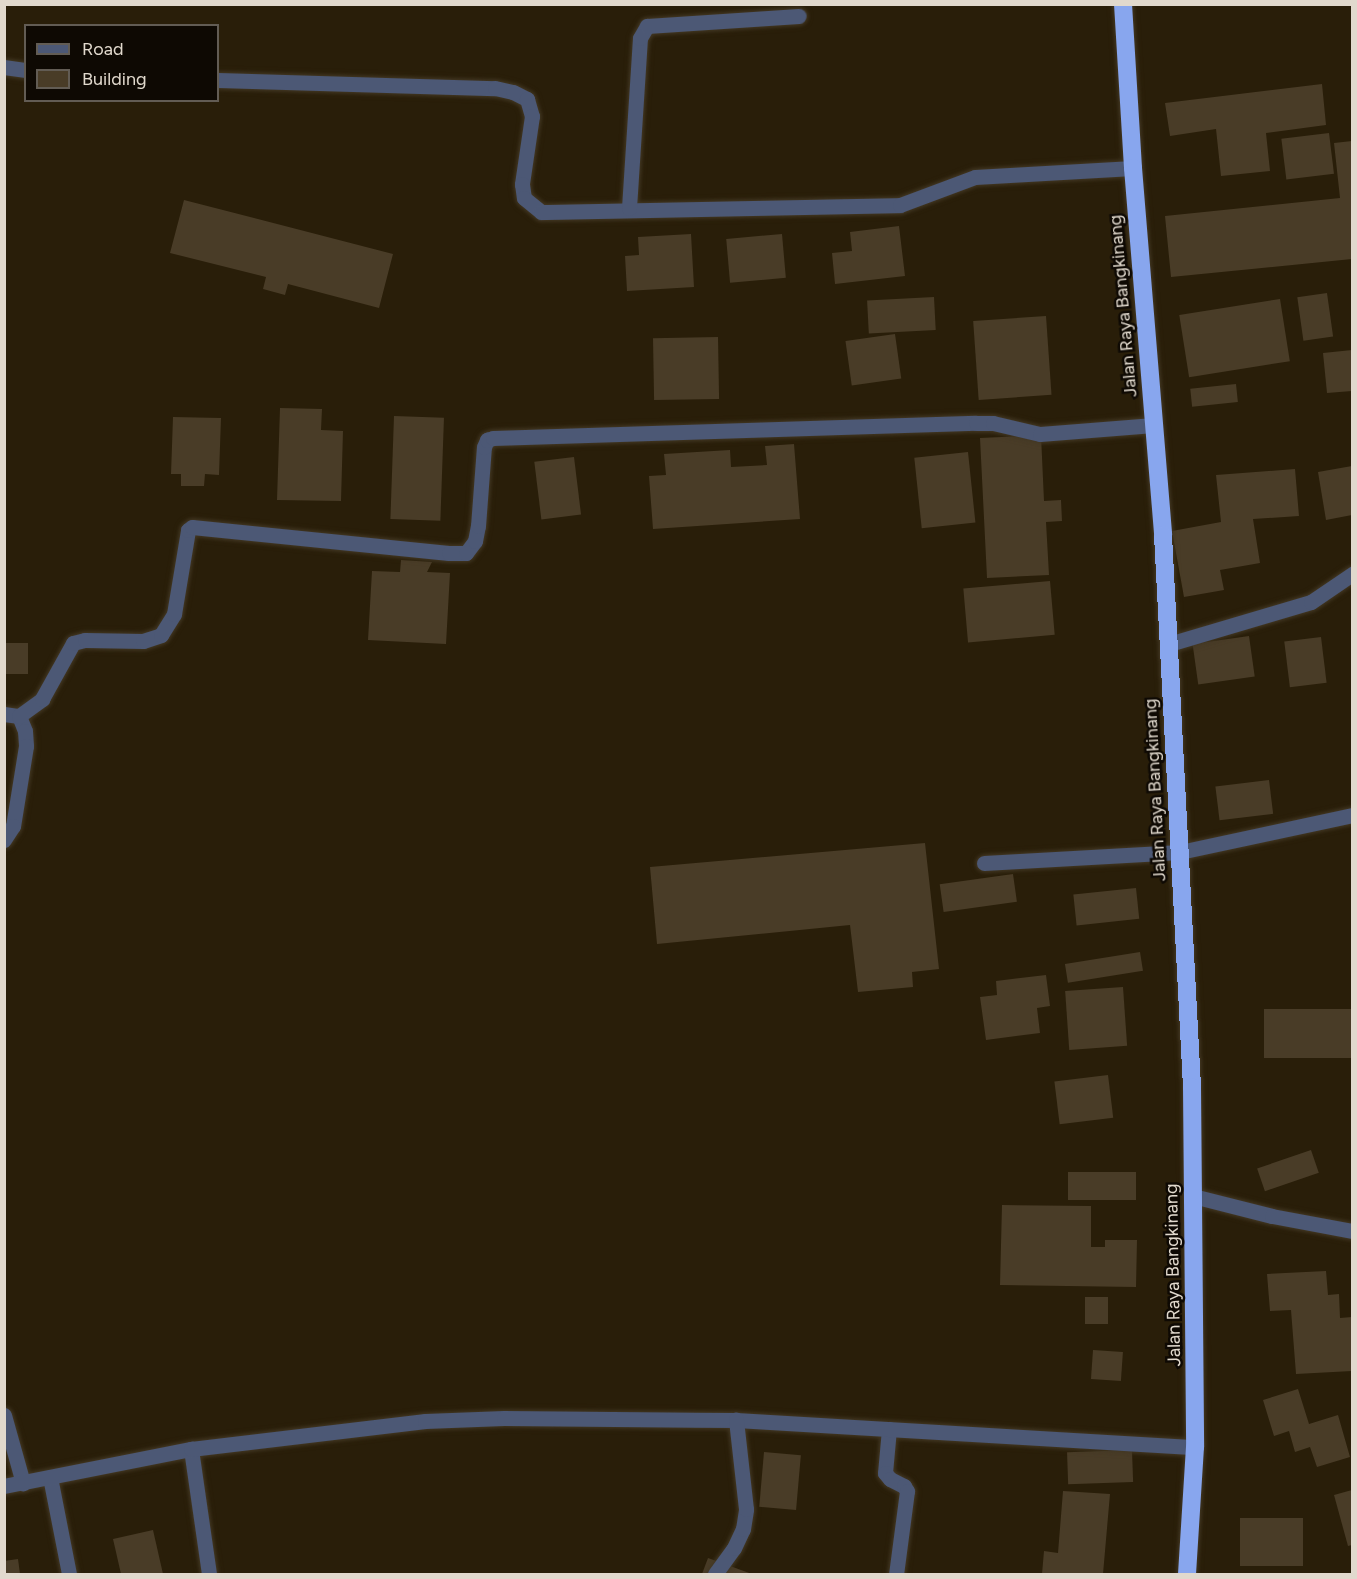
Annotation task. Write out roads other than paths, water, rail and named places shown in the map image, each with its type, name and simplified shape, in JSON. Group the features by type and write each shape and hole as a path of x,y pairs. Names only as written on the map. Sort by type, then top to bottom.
{"highway":[{"name":"Jalan Raya Bangkinang","path":"1124,4 1133,168 1169,644 1192,1086 1195,1447 1187,1575"}],"street":[{"path":"629,208 640,38 647,26 799,16"},
{"path":"4,66 24,70"},
{"path":"219,80 495,88 513,92 527,99 532,116 522,184 524,198 530,206 541,212 629,208 900,205 975,177 1133,168"},
{"path":"4,840 13,826 26,746 25,731 12,715 42,699 73,643 85,640 143,641 161,635 174,614 188,530 192,527 448,553 466,552 474,541 478,526 484,447 487,440 493,438 967,423 993,423 1040,434 1154,425"},
{"path":"1169,644 1311,602 1353,574"},
{"path":"984,863 1180,852 1353,815"},
{"path":"1193,1196 1272,1216 1353,1231"},
{"path":"4,1415 23,1483"},
{"path":"4,1486 191,1449 425,1421 568,1417 736,1420 1195,1447"},
{"path":"715,1575 734,1548 743,1529 746,1509 736,1420"},
{"path":"889,1429 885,1473 907,1491 896,1575"},
{"path":"191,1449 209,1575"},
{"path":"50,1477 69,1575"}]}
